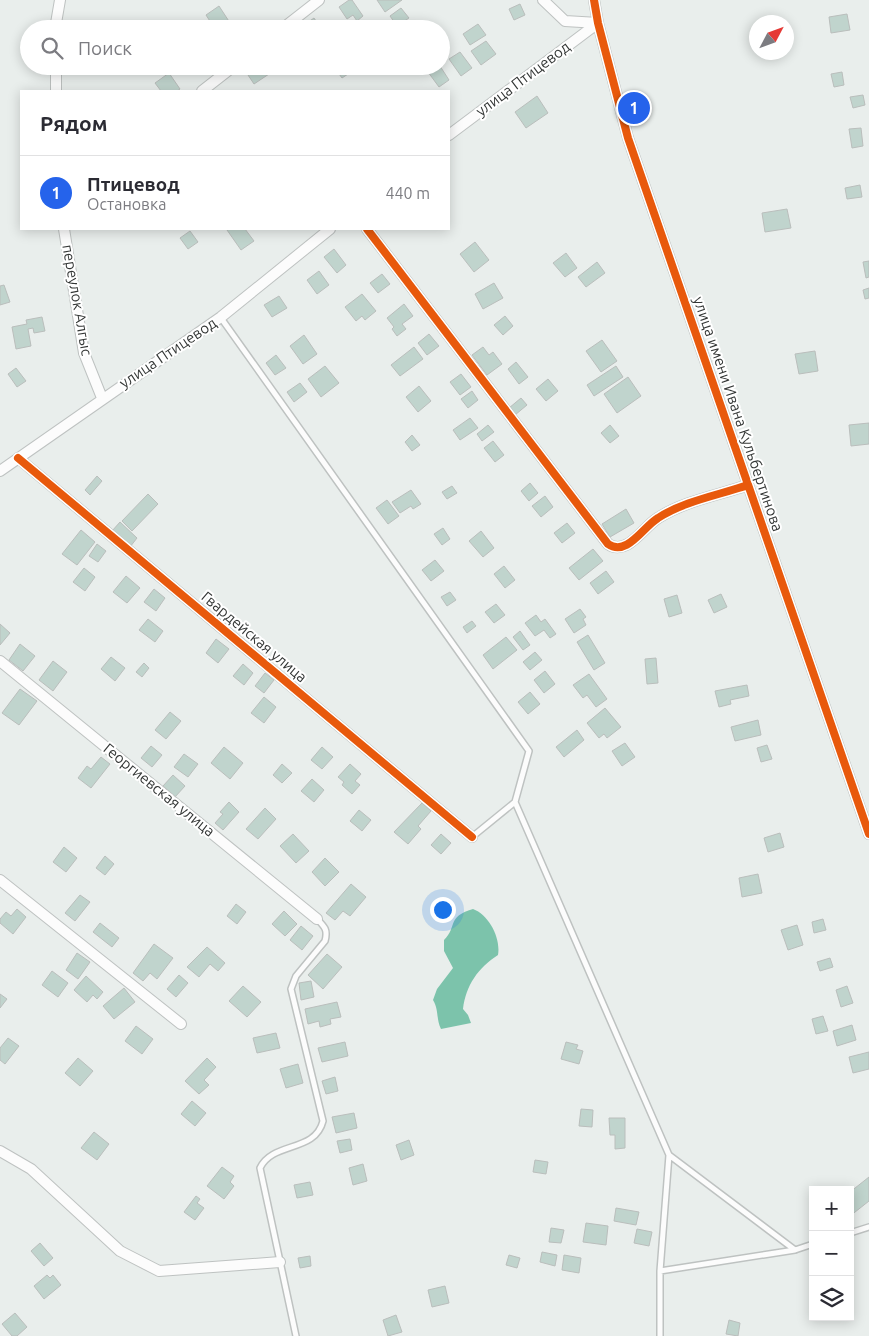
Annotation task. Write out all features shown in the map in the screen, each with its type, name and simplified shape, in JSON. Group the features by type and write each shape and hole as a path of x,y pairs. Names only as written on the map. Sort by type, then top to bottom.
{"street":[{"path":"55,20 60,0"},
{"path":"293,20 319,0"},
{"path":"543,0 564,20 598,23"},
{"name":"улица имени Ивана Кульбертинова","path":"594,0 598,23 628,138 869,834"},
{"name":"улица Птицевод","path":"450,134 598,23"},
{"path":"56,75 56,90"},
{"path":"203,90 222,75"},
{"name":"переулок Алгыс","path":"64,230 84,353 102,398"},
{"name":"улица Птицевод","path":"0,471 102,398 221,317 329,230"},
{"path":"368,230 608,544 619,548 626,545 657,518 680,508 748,485"},
{"name":"Гвардейская улица","path":"18,458 472,837"},
{"name":"Георгиевская улица","path":"0,661 317,919"},
{"path":"0,880 181,1024"},
{"path":"0,1151 31,1168 120,1251 159,1271 280,1262"}],"lane":[{"path":"221,317 529,750 515,802 472,837"},
{"path":"515,802 669,1155 660,1271 660,1336"},
{"path":"296,1336 260,1168 264,1160 272,1155 313,1139 320,1132 323,1121 291,989 296,976 325,941 327,934 325,927 317,919"},
{"path":"669,1155 795,1250"},
{"path":"854,1232 869,1227"},
{"path":"660,1271 795,1250 809,1245"}],"shaded area":[{"path":"473,909 484,916 493,928 498,941 498,955 479,971 467,992 463,1009 471,1023 441,1029 433,1000 437,989 453,968 444,951 444,940 459,915"}],"building":[{"path":"352,0 363,16 358,20 353,15 347,19 339,7"},
{"path":"377,0 402,0 385,12"},
{"path":"520,4 525,15 514,20 509,9"},
{"path":"219,6 228,20 209,20 206,15"},
{"path":"401,8 409,18 406,20 393,20 390,16"},
{"path":"847,14 850,30 831,33 829,17"},
{"path":"478,24 486,35 470,45 463,34"},
{"path":"486,41 496,54 481,65 471,51"},
{"path":"460,52 472,68 461,76 450,58"},
{"path":"842,72 844,85 834,87 831,74"},
{"path":"166,75 170,75 180,89 160,90 155,83"},
{"path":"248,75 268,75 254,84"},
{"path":"430,75 446,75 449,80 439,87"},
{"path":"863,95 865,105 853,108 850,97"},
{"path":"537,96 548,113 526,128 515,112"},
{"path":"861,128 863,146 852,148 849,129"},
{"path":"860,185 862,197 847,199 845,188"},
{"path":"787,209 791,228 765,232 762,213"},
{"path":"227,230 246,230 254,241 241,250"},
{"path":"190,231 198,242 188,249 180,238"},
{"path":"475,242 489,260 474,272 460,254"},
{"path":"334,249 346,265 337,273 324,257"},
{"path":"566,253 577,268 565,277 553,263"},
{"path":"869,261 869,277 866,278 863,262"},
{"path":"597,262 605,273 586,287 578,277"},
{"path":"319,271 329,285 317,294 307,280"},
{"path":"382,274 390,284 378,293 370,283"},
{"path":"494,283 503,298 483,309 475,294"},
{"path":"4,285 10,302 0,305 0,286"},
{"path":"869,288 869,298 865,299 863,290"},
{"path":"362,294 376,311 365,320 362,316 356,321 345,307"},
{"path":"279,296 287,308 272,317 264,305"},
{"path":"404,304 413,316 402,324 406,329 397,336 392,329 394,327 387,318"},
{"path":"505,316 513,326 503,335 494,325"},
{"path":"42,317 45,331 34,333 33,328 28,329 31,346 16,349 12,327 27,324 26,320"},
{"path":"429,334 439,346 427,355 418,343"},
{"path":"304,335 317,354 303,364 290,346"},
{"path":"602,340 617,361 601,372 586,351"},
{"path":"414,347 423,359 400,376 391,365"},
{"path":"483,347 489,355 493,352 502,364 487,375 472,355"},
{"path":"815,351 818,371 799,374 795,354"},
{"path":"276,355 286,368 275,375 266,363"},
{"path":"516,362 528,377 519,384 508,369"},
{"path":"325,366 339,383 321,397 308,379"},
{"path":"616,366 623,377 594,396 587,385"},
{"path":"16,368 26,381 17,387 8,374"},
{"path":"461,374 471,387 460,395 450,382"},
{"path":"628,377 641,396 617,413 604,394"},
{"path":"548,379 558,391 546,401 536,389"},
{"path":"300,383 307,392 294,402 287,392"},
{"path":"419,386 431,401 418,412 406,397"},
{"path":"472,391 478,400 468,408 461,399"},
{"path":"521,398 527,405 515,415 509,408"},
{"path":"470,418 478,428 460,440 453,430"},
{"path":"869,423 869,444 851,446 849,425"},
{"path":"488,425 494,432 482,441 477,434"},
{"path":"610,425 619,436 610,443 601,433"},
{"path":"412,435 420,445 412,451 405,442"},
{"path":"493,441 504,455 495,462 484,448"},
{"path":"97,476 102,481 90,495 85,490"},
{"path":"530,483 538,493 529,501 521,491"},
{"path":"452,486 457,493 447,499 442,492"},
{"path":"411,490 421,504 413,509 411,506 400,513 392,502"},
{"path":"148,494 158,504 132,531 122,521"},
{"path":"545,496 553,507 541,517 532,506"},
{"path":"387,500 399,516 388,524 376,508"},
{"path":"626,509 634,523 610,537 602,524"},
{"path":"120,522 137,538 130,547 112,531"},
{"path":"567,523 575,533 562,543 554,533"},
{"path":"443,528 450,539 442,545 434,534"},
{"path":"81,530 95,542 77,565 62,554"},
{"path":"481,531 494,548 483,557 469,541"},
{"path":"97,544 106,551 98,562 89,556"},
{"path":"593,549 603,561 579,580 569,568"},
{"path":"435,560 444,571 431,581 422,570"},
{"path":"504,566 515,580 505,588 494,574"},
{"path":"84,568 95,577 85,591 73,582"},
{"path":"606,571 614,582 598,594 590,583"},
{"path":"126,576 140,588 127,603 113,592"},
{"path":"154,589 165,598 156,611 144,602"},
{"path":"450,592 456,600 447,606 441,597"},
{"path":"721,594 727,607 714,613 708,600"},
{"path":"677,595 682,613 669,617 664,599"},
{"path":"496,604 505,615 494,623 485,612"},
{"path":"580,609 586,617 583,619 586,625 574,633 565,619"},
{"path":"536,615 541,622 545,619 556,634 550,638 544,630 535,636 525,623"},
{"path":"148,619 163,631 155,642 139,630"},
{"path":"472,621 476,626 467,633 463,627"},
{"path":"0,624 10,633 0,645"},
{"path":"520,631 530,645 523,650 513,637"},
{"path":"588,635 605,663 594,670 577,642"},
{"path":"506,637 517,650 493,669 483,655"},
{"path":"216,639 229,649 218,663 206,653"},
{"path":"20,644 35,656 23,671 9,660"},
{"path":"535,652 542,660 530,670 523,662"},
{"path":"111,657 125,668 115,681 101,669"},
{"path":"656,658 658,683 647,684 645,659"},
{"path":"53,661 67,672 53,691 39,680"},
{"path":"144,663 149,668 142,677 136,672"},
{"path":"243,664 253,673 244,685 233,676"},
{"path":"545,671 555,684 544,693 534,680"},
{"path":"265,673 274,680 264,693 255,686"},
{"path":"589,674 607,699 596,707 587,695 583,698 573,685"},
{"path":"747,685 749,696 730,700 731,704 719,707 715,691"},
{"path":"20,689 37,701 19,725 2,713"},
{"path":"530,692 540,704 528,714 518,702"},
{"path":"264,697 276,707 264,723 251,713"},
{"path":"605,708 621,727 607,738 604,734 599,738 587,723"},
{"path":"170,712 181,721 166,739 155,730"},
{"path":"758,720 761,735 735,741 731,727"},
{"path":"577,730 584,740 564,757 556,747"},
{"path":"625,743 635,757 622,766 612,751"},
{"path":"767,745 772,759 761,762 757,748"},
{"path":"151,746 162,755 152,767 141,758"},
{"path":"224,747 243,763 230,779 211,763"},
{"path":"322,747 333,757 322,769 311,760"},
{"path":"184,754 198,764 188,777 174,767"},
{"path":"101,757 110,764 91,788 78,778 87,766 91,769"},
{"path":"282,764 292,773 282,783 273,775"},
{"path":"350,764 361,774 355,781 360,785 352,794 342,785 344,782 338,777"},
{"path":"173,775 185,786 175,797 163,786"},
{"path":"312,779 324,790 314,802 301,791"},
{"path":"229,802 239,812 223,830 215,823 223,814 220,812"},
{"path":"422,803 431,811 418,826 421,829 408,844 394,832"},
{"path":"265,808 276,819 258,839 246,829"},
{"path":"359,810 371,820 362,831 350,821"},
{"path":"780,833 784,847 768,852 764,838"},
{"path":"293,834 309,851 296,863 280,846"},
{"path":"441,834 451,843 441,854 431,845"},
{"path":"64,847 77,858 66,872 53,862"},
{"path":"105,856 114,864 105,875 96,868"},
{"path":"325,858 339,872 325,886 312,872"},
{"path":"758,874 762,893 742,897 739,878"},
{"path":"351,884 366,897 350,916 343,911 335,920 326,913"},
{"path":"80,895 90,902 75,921 65,913"},
{"path":"236,904 246,912 237,924 227,916"},
{"path":"17,909 26,917 13,934 0,923 0,919 6,912 11,916"},
{"path":"284,911 297,924 285,936 272,924"},
{"path":"823,919 826,930 814,933 812,922"},
{"path":"100,923 119,938 112,947 93,932"},
{"path":"797,925 803,945 788,950 781,930"},
{"path":"301,926 313,936 302,950 290,940"},
{"path":"154,944 173,958 157,979 150,973 143,981 133,973"},
{"path":"207,947 225,963 218,971 210,964 199,977 187,967"},
{"path":"77,953 90,962 78,979 66,970"},
{"path":"327,954 342,967 323,989 308,975"},
{"path":"830,958 833,967 820,971 817,962"},
{"path":"52,971 68,983 58,997 42,985"},
{"path":"179,975 188,983 176,997 167,989"},
{"path":"86,976 103,992 97,999 93,995 87,1002 74,990"},
{"path":"311,981 314,997 301,1000 299,983"},
{"path":"243,986 261,1002 247,1017 229,1001"},
{"path":"847,986 853,1003 841,1007 836,990"},
{"path":"124,988 135,1002 114,1019 103,1006"},
{"path":"0,994 7,999 0,1008"},
{"path":"337,1002 341,1017 330,1019 331,1024 320,1027 319,1021 308,1024 305,1009"},
{"path":"823,1016 828,1031 816,1034 812,1019"},
{"path":"852,1025 856,1040 837,1046 833,1031"},
{"path":"136,1026 153,1039 142,1054 125,1041"},
{"path":"276,1033 280,1048 257,1053 253,1038"},
{"path":"8,1038 19,1046 5,1064 0,1060 0,1048"},
{"path":"345,1042 348,1056 322,1062 318,1048"},
{"path":"566,1042 578,1045 576,1049 583,1051 579,1064 561,1059"},
{"path":"869,1052 869,1069 853,1073 849,1057"},
{"path":"78,1058 93,1071 80,1086 65,1073"},
{"path":"207,1058 216,1067 204,1080 209,1085 199,1094 185,1081"},
{"path":"298,1064 303,1083 286,1088 280,1069"},
{"path":"335,1077 338,1091 326,1094 322,1081"},
{"path":"192,1101 206,1113 195,1126 181,1114"},
{"path":"581,1109 593,1110 592,1127 579,1126"},
{"path":"354,1113 357,1128 336,1133 332,1117"},
{"path":"609,1118 625,1118 625,1148 615,1149 615,1135 610,1135"},
{"path":"94,1132 109,1144 97,1160 81,1148"},
{"path":"350,1139 352,1150 340,1153 337,1141"},
{"path":"409,1140 414,1155 401,1160 396,1145"},
{"path":"535,1160 548,1162 546,1174 533,1172"},
{"path":"363,1164 367,1181 353,1185 349,1168"},
{"path":"222,1167 234,1176 230,1182 234,1186 224,1199 207,1186"},
{"path":"869,1177 869,1201 854,1213 854,1189"},
{"path":"310,1182 313,1195 297,1198 294,1185"},
{"path":"196,1196 200,1199 197,1203 204,1208 195,1220 184,1212"},
{"path":"616,1208 639,1212 636,1225 614,1221"},
{"path":"586,1223 608,1226 606,1245 583,1242"},
{"path":"551,1228 564,1230 561,1243 549,1242"},
{"path":"637,1229 652,1232 649,1246 634,1243"},
{"path":"40,1243 53,1258 44,1266 31,1251"},
{"path":"542,1252 557,1255 555,1266 540,1262"},
{"path":"509,1255 520,1258 517,1268 506,1265"},
{"path":"564,1255 581,1258 579,1273 562,1270"},
{"path":"310,1256 311,1266 300,1268 298,1258"},
{"path":"47,1275 50,1278 53,1275 61,1285 44,1299 34,1286"},
{"path":"445,1286 449,1303 432,1307 428,1290"},
{"path":"15,1313 27,1327 17,1336 12,1336 2,1324"},
{"path":"396,1315 402,1332 388,1336 383,1320"},
{"path":"729,1320 740,1323 738,1336 726,1334"}],"cycle path":[{"path":"594,0 598,23 628,138 869,834"},
{"path":"368,230 608,544 622,547 628,544 652,522 668,512 748,485"},
{"path":"18,458 472,837"}],"place":[{"name":"Птицевод","path":"634,108"}]}
